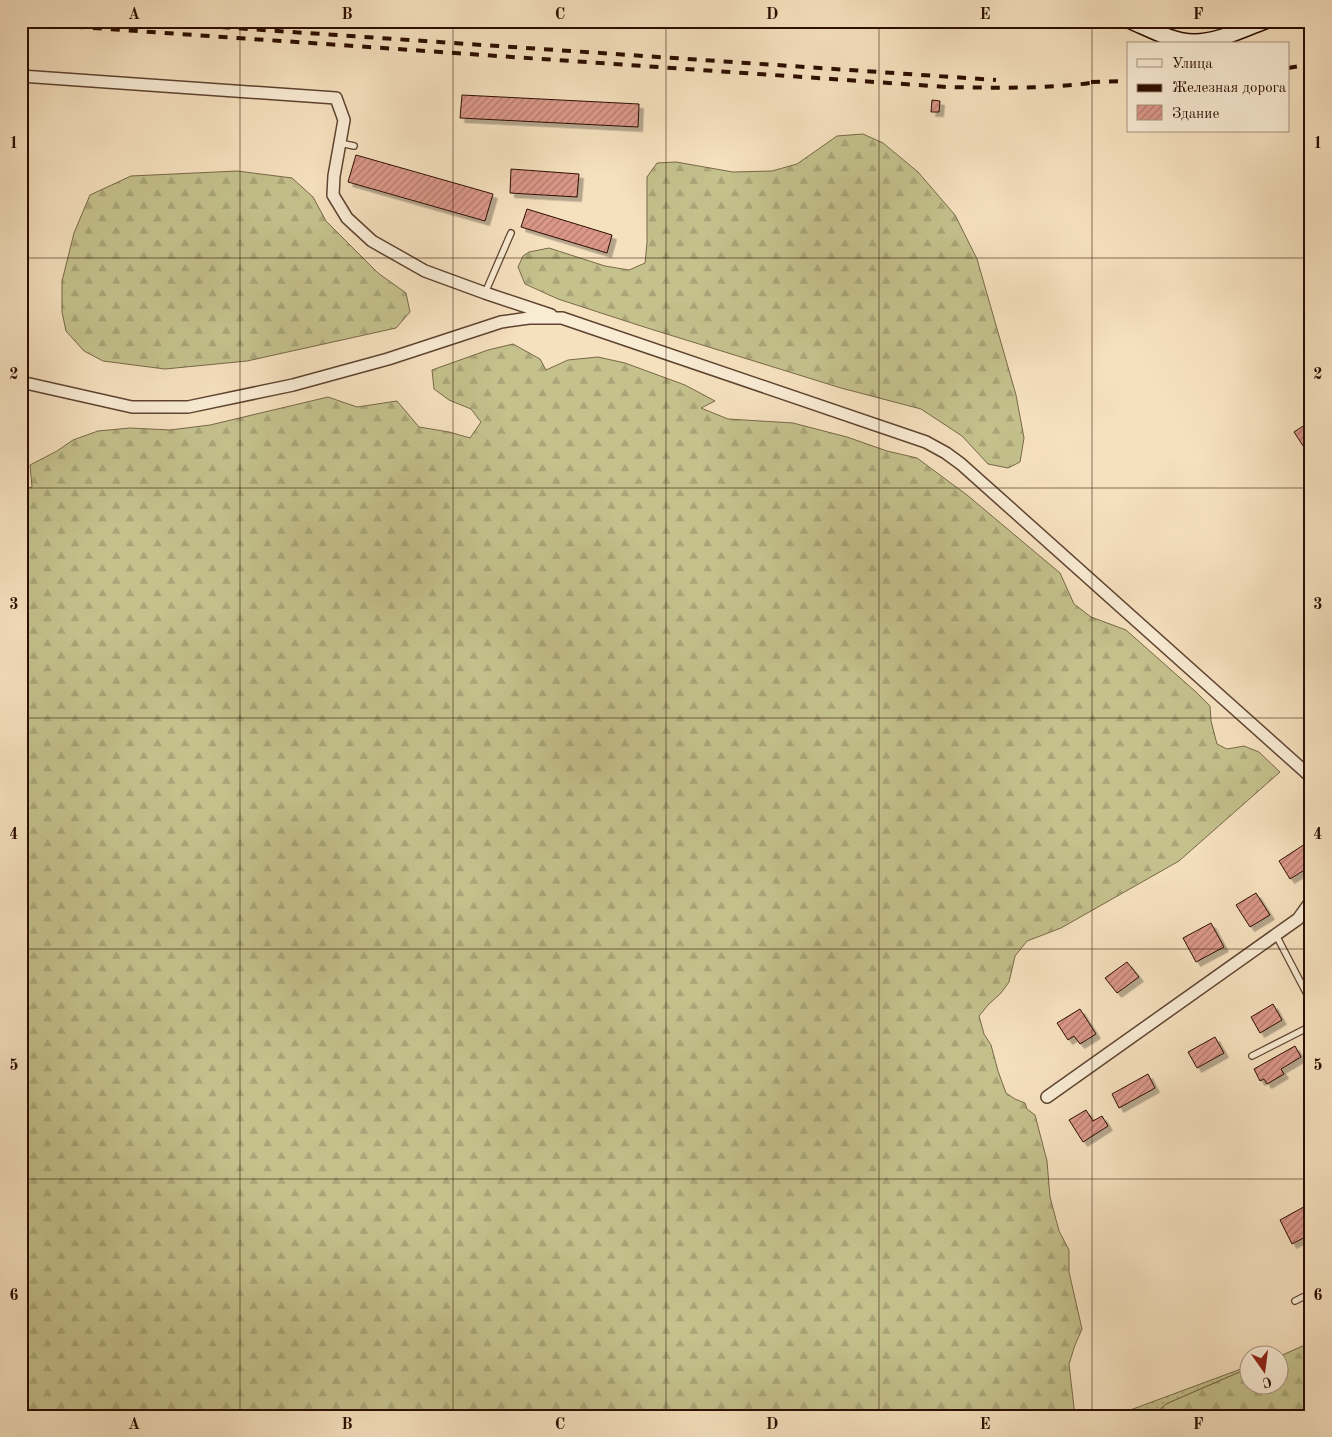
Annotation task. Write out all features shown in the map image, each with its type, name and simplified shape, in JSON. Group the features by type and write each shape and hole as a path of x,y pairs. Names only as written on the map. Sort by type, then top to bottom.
{"main road":[{"path":"1131,21 1178,39 1193,42 1210,40 1266,21"}],"street":[{"path":"21,76 336,98 344,120 332,195 347,218 372,241 425,271 926,442 946,452 962,464 1311,777"},
{"path":"21,382 132,407 188,407 293,385 388,360 501,322 529,318 562,318"},
{"path":"1047,1097 1298,919 1311,901"}],"lane":[{"path":"340,143 354,146"},
{"path":"485,293 511,233"},
{"path":"1276,935 1311,1002"},
{"path":"1252,1056 1311,1026"},
{"path":"1295,1302 1311,1293"}],"green space":[{"path":"863,134 883,143 918,172 955,215 977,259 1016,395 1024,438 1020,462 1008,468 988,464 962,436 921,409 841,388 641,326 558,299 525,284 518,267 523,256 529,252 549,248 605,266 629,270 645,263 647,243 647,177 657,163 676,162 733,172 772,171 797,164 837,136"},
{"path":"237,171 292,178 313,197 326,221 378,273 406,293 410,312 396,328 247,361 165,369 103,361 84,351 66,331 62,312 62,281 74,233 90,195 131,176"},
{"path":"513,344 540,359 546,370 568,360 598,357 625,363 685,385 715,401 701,408 728,419 793,423 917,458 967,495 1060,573 1074,604 1091,617 1126,630 1196,692 1210,706 1211,721 1217,744 1227,749 1244,746 1259,752 1280,772 1179,861 1061,928 1027,941 1015,956 1009,982 979,1016 984,1034 991,1045 1006,1093 1025,1103 1027,1109 1035,1115 1047,1161 1050,1197 1059,1231 1069,1250 1069,1272 1082,1329 1069,1364 1075,1416 21,1416 21,490 32,487 30,465 73,440 98,431 130,428 170,430 210,425 328,397 357,407 397,401 419,427 470,438 481,422 471,409 449,400 434,389 432,370 488,350"},
{"path":"1311,1332 1311,1416 1153,1416 1166,1404 1240,1372 1240,1394 1290,1394 1290,1352 1305,1345 1308,1334"},
{"path":"1240,1369 1240,1372 1166,1404 1153,1416 1114,1416"}],"building":[{"path":"462,95 639,104 638,127 460,118"},
{"path":"932,100 940,101 939,112 931,112"},
{"path":"356,155 493,194 485,221 348,182"},
{"path":"511,169 579,174 577,197 510,193"},
{"path":"527,209 612,235 607,253 521,227"},
{"path":"1311,421 1311,458 1294,432"},
{"path":"1305,844 1311,853 1311,866 1290,879 1279,861"},
{"path":"1256,893 1270,915 1250,927 1236,905"},
{"path":"1211,923 1224,947 1196,962 1183,938"},
{"path":"1127,962 1139,977 1117,993 1105,978"},
{"path":"1273,1004 1282,1020 1260,1033 1251,1017"},
{"path":"1080,1009 1096,1034 1080,1044 1074,1036 1068,1040 1057,1023"},
{"path":"1215,1037 1224,1053 1197,1068 1188,1052"},
{"path":"1295,1046 1301,1057 1281,1069 1284,1074 1267,1084 1264,1079 1260,1081 1254,1069"},
{"path":"1148,1074 1155,1088 1119,1108 1112,1094"},
{"path":"1086,1110 1093,1121 1102,1116 1108,1126 1083,1142 1069,1120"},
{"path":"1311,1203 1311,1234 1292,1244 1280,1220"}],"railway":[{"path":"131,21 996,80"},
{"path":"21,23 947,87 1041,87 1098,82"},
{"path":"1290,68 1311,64"},
{"path":"1091,82 1127,81"}]}
